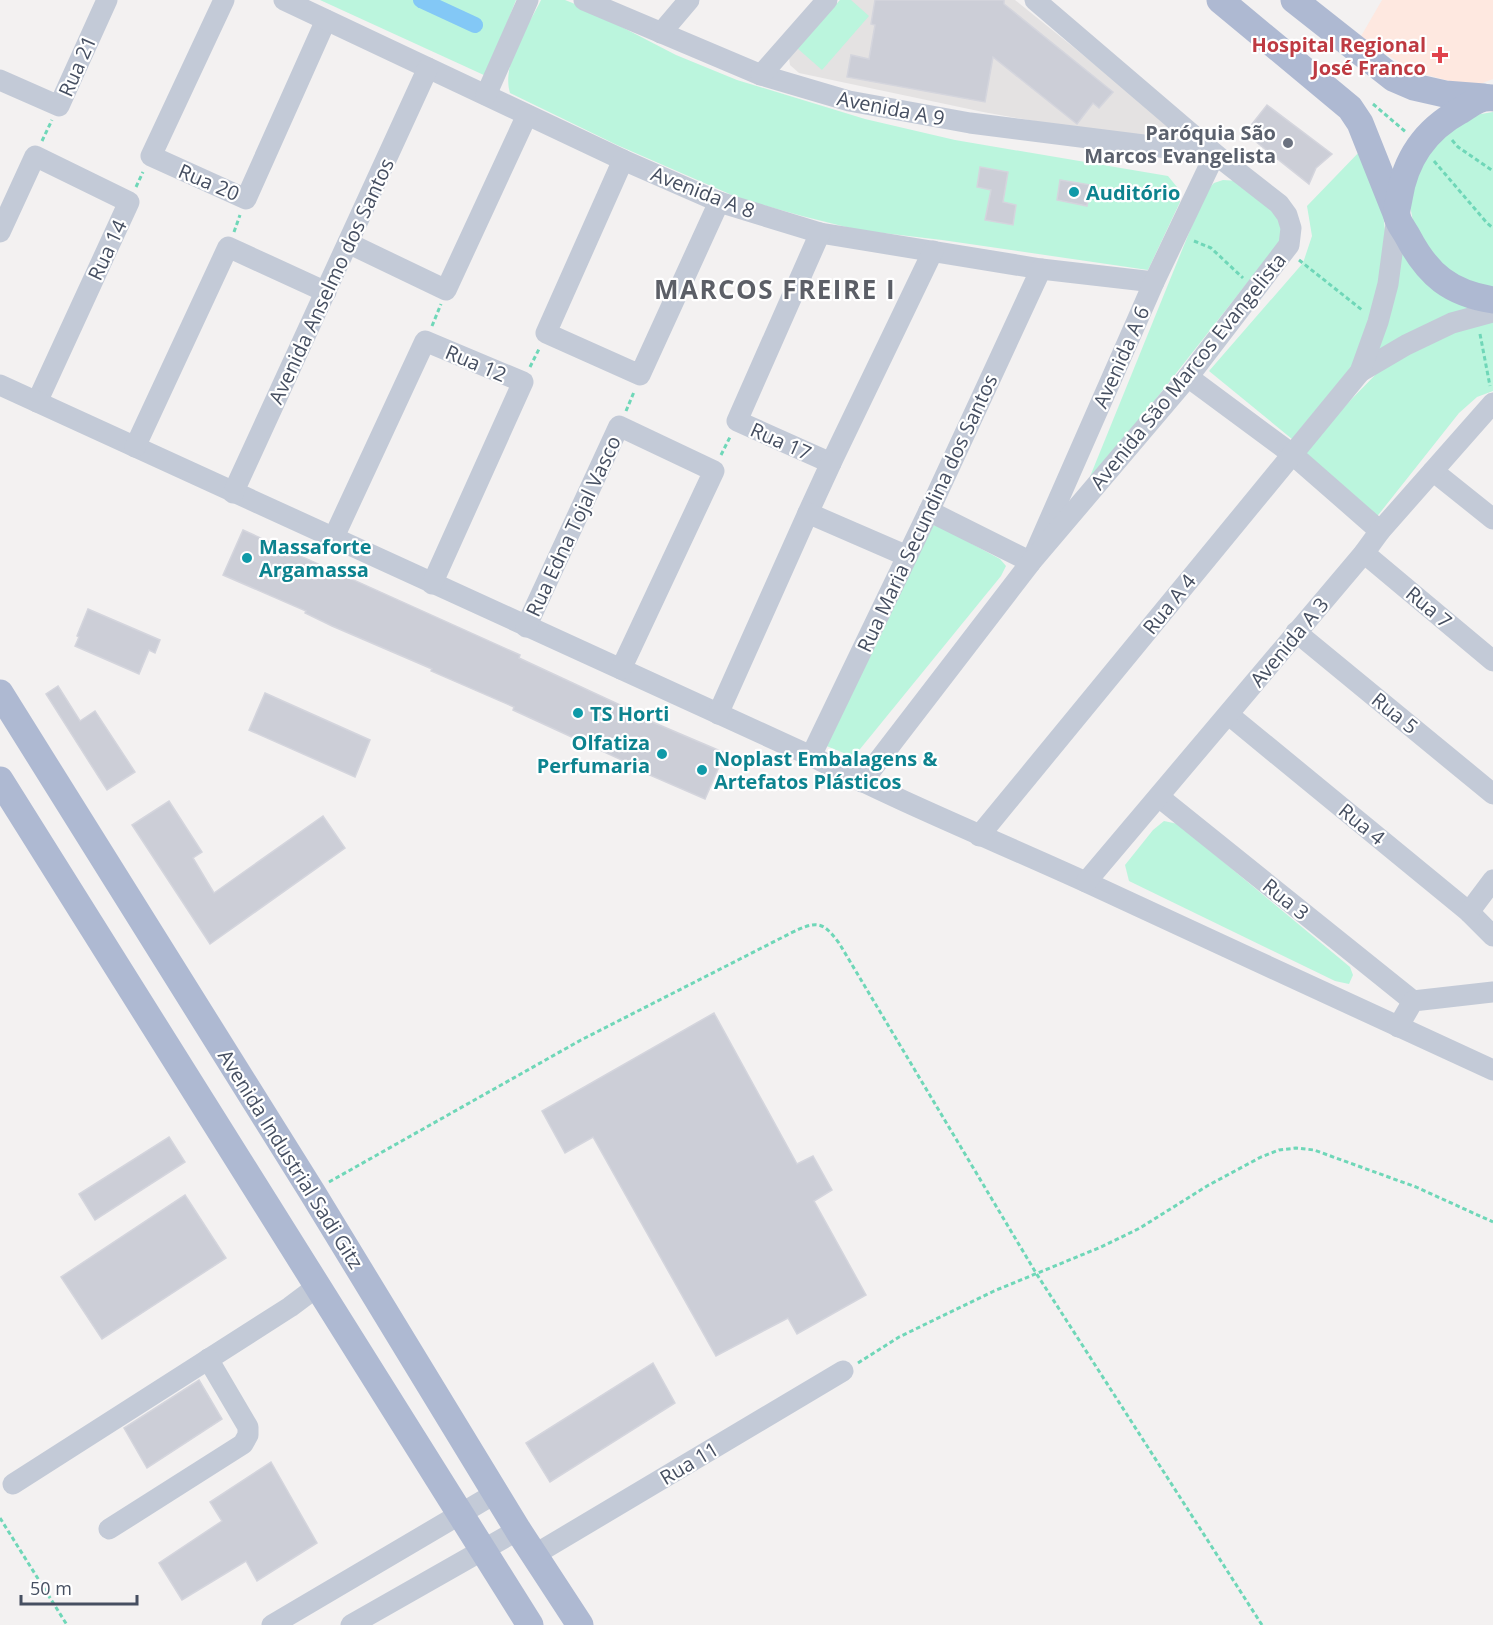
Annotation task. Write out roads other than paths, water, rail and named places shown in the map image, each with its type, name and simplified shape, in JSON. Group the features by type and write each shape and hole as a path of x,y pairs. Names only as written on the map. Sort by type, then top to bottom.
{"main road":[{"path":"1220,0 1350,108 1363,131 1397,216 1417,253 1451,288 1471,297 1488,309"},
{"path":"1294,0 1393,78 1414,87 1445,94 1490,96"},
{"path":"1397,216 1404,176 1409,162 1426,136 1450,116 1490,96"},
{"name":"Avenida Industrial Sadi Gitz","path":"0,693 312,1192 518,1530 580,1625"},
{"path":"0,780 530,1625"}],"street":[{"name":"Rua 21","path":"0,80 59,106 107,0"},
{"name":"Rua 20","path":"224,0 151,156 246,199 326,20"},
{"name":"Avenida A 8","path":"284,0 622,160 719,202 820,233 1041,269 1154,282"},
{"path":"486,95 528,0"},
{"name":"Avenida A 9","path":"584,0 760,75 849,101 970,123 1215,154"},
{"path":"661,33 690,0"},
{"path":"760,75 827,0"},
{"name":"Avenida São Marcos Evangelista","path":"862,782 1031,562 1188,377 1289,245 1291,228 1287,215 1279,204 1215,154 1035,0"},
{"name":"Avenida Anselmo dos Santos","path":"233,493 428,68"},
{"path":"348,243 446,290 527,115"},
{"name":"Avenida A 6","path":"1031,562 1154,282 1215,154"},
{"name":"Rua 14","path":"0,232 35,156 129,202 37,402"},
{"path":"622,160 546,333 640,375 719,202"},
{"name":"Rua A 4","path":"979,836 1360,372 1378,322 1388,284 1397,216"},
{"name":"Rua 17","path":"820,233 737,421 831,463 933,251"},
{"path":"135,447 228,247 326,292"},
{"name":"Rua Maria Secundina dos Santos","path":"811,756 929,511 1041,269"},
{"name":"Rua A 4","path":"1360,372 1406,345 1488,309"},
{"name":"Rua 12","path":"333,539 425,342 523,382 432,584"},
{"path":"1188,377 1292,454 1380,531"},
{"path":"0,385 1493,1070"},
{"name":"Avenida A 3","path":"1086,882 1364,553 1380,531 1493,403"},
{"name":"Rua Edna Tojal Vasco","path":"526,627 619,426 714,471 621,669"},
{"path":"718,714 831,463"},
{"path":"1433,471 1493,519"},
{"path":"929,511 1031,562"},
{"path":"808,513 907,556"},
{"name":"Rua 7","path":"1364,553 1493,661"},
{"name":"Rua 5","path":"1296,632 1493,794"},
{"name":"Rua 4","path":"1228,715 1469,912 1493,936"},
{"name":"Rua 3","path":"1159,797 1413,1001"},
{"path":"1469,912 1493,880"},
{"path":"1398,1027 1413,1001 1493,992"},
{"path":"13,1484 290,1307 318,1286"},
{"path":"109,1529 243,1444 248,1435 248,1427 208,1359"},
{"name":"Rua 11","path":"534,1555 843,1371"},
{"path":"272,1625 463,1515 496,1493"},
{"path":"351,1625 518,1530"}],"waterway":[{"path":"421,0 475,25"}],"place":[{"name":"Hospital Regional José Franco","path":"1440,55"},
{"name":"Paróquia São Marcos Evangelista","path":"1288,143"},
{"name":"Auditório","path":"1074,192"},
{"name":"Massaforte Argamassa","path":"247,558"},
{"name":"TS Horti","path":"578,713"},
{"name":"Olfatiza Perfumaria","path":"662,754"},
{"name":"Noplast Embalagens & Artefatos Plásticos","path":"702,770"}],"district":[{"name":"MARCOS FREIRE I","path":"775,289"}]}
